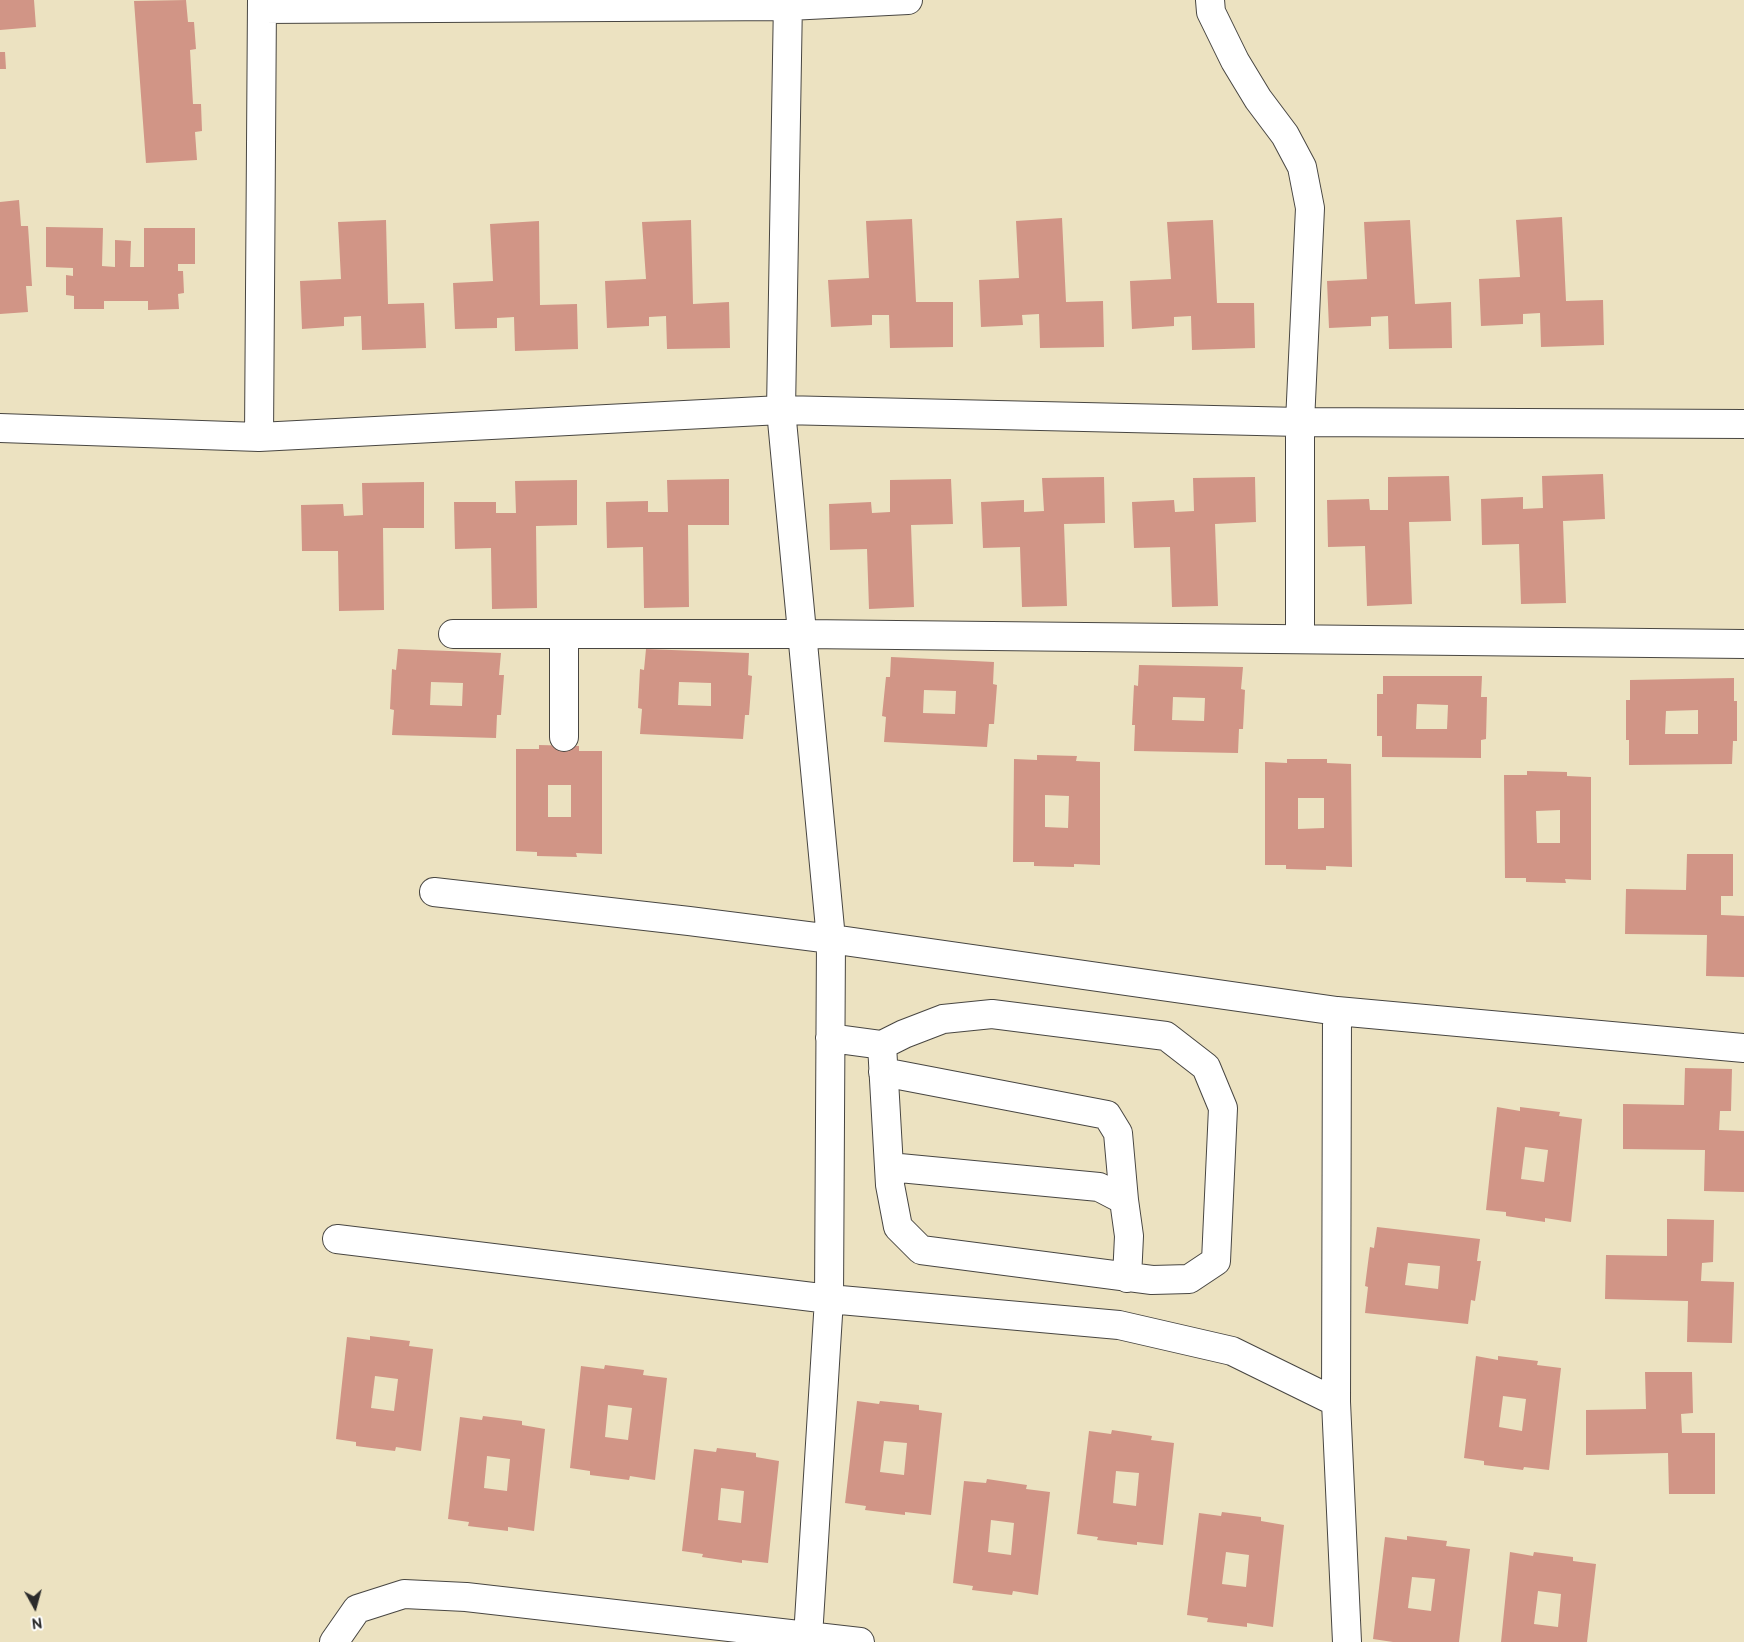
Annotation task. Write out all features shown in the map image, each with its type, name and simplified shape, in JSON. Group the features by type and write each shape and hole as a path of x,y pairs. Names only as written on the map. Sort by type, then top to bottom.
{"street":[{"path":"259,437 262,4 789,3 908,0"},
{"path":"1210,0 1211,12 1235,61 1258,99 1285,136 1302,167 1310,208 1300,422 1300,639"},
{"path":"789,3 781,410 831,939 829,1299 808,1637"},
{"path":"0,428 259,437 781,410 1300,422 1744,424"},
{"path":"453,634 803,634 1744,644"},
{"path":"564,634 564,737"},
{"path":"434,892 831,939 1337,1011 1744,1048"},
{"path":"1337,1011 1336,1402 1347,1642"},
{"path":"992,1014 1166,1036 1206,1067 1223,1108 1216,1261 1189,1279 1152,1280 921,1250 898,1227 890,1185 889,1167 882,1058 904,1034 943,1018 992,1014"},
{"path":"830,1038 882,1058 1107,1116 1118,1133 1129,1236 1127,1278"},
{"path":"889,1167 1100,1187 1124,1200"},
{"path":"337,1240 829,1299 1119,1325 1232,1351 1336,1402"},
{"path":"334,1642 357,1609 404,1594 466,1597 860,1642"}],"building":[{"path":"0,0 34,0 36,27 0,30"},
{"path":"186,0 188,22 194,22 196,49 190,50 193,104 201,104 202,131 195,132 197,160 146,163 134,1"},
{"path":"0,52 5,52 6,69 0,69"},
{"path":"19,200 21,226 28,226 32,286 26,286 28,312 0,314 0,202"},
{"path":"1562,217 1566,301 1603,300 1604,345 1541,347 1540,313 1523,314 1523,324 1481,326 1479,279 1520,277 1516,220"},
{"path":"1062,218 1066,302 1103,301 1104,347 1040,348 1039,314 1022,315 1023,325 981,327 979,280 1019,278 1016,221"},
{"path":"912,219 916,302 953,302 953,347 890,348 889,315 872,315 872,325 831,327 828,280 869,278 866,221"},
{"path":"386,220 388,304 424,303 426,348 362,350 361,316 344,317 344,326 302,329 300,281 341,279 338,222"},
{"path":"691,220 693,304 729,302 730,348 667,349 666,316 649,317 649,326 607,328 605,281 646,279 642,222"},
{"path":"1213,220 1217,303 1254,303 1255,348 1192,350 1191,316 1174,317 1174,326 1132,329 1130,281 1171,279 1167,222"},
{"path":"1410,220 1415,304 1451,302 1452,348 1389,349 1388,316 1371,317 1371,326 1329,328 1327,281 1367,279 1364,222"},
{"path":"539,221 540,305 577,304 578,349 515,351 514,317 497,318 497,328 455,329 453,283 493,281 490,224"},
{"path":"46,227 103,228 102,266 115,267 115,240 131,241 130,267 144,267 144,228 195,228 195,264 178,264 178,271 183,271 184,293 178,294 179,309 148,310 148,301 104,301 104,309 74,309 74,296 66,295 66,275 73,276 73,268 46,267"},
{"path":"1603,474 1605,519 1563,521 1566,603 1521,604 1519,544 1482,545 1481,499 1523,497 1523,509 1543,508 1542,476"},
{"path":"1449,476 1451,521 1409,522 1412,604 1367,606 1365,546 1328,547 1327,500 1369,499 1370,510 1388,510 1388,477"},
{"path":"1104,477 1105,523 1064,524 1067,606 1022,607 1020,547 983,548 981,502 1024,500 1024,512 1044,511 1042,478"},
{"path":"1255,477 1256,522 1215,524 1218,606 1172,607 1170,547 1134,548 1132,502 1174,500 1175,512 1194,511 1193,478"},
{"path":"729,479 729,525 688,525 689,607 644,608 643,547 607,548 606,502 648,501 648,512 668,512 667,480"},
{"path":"951,479 953,524 911,525 914,607 869,609 867,549 830,550 829,504 871,502 872,513 890,512 890,480"},
{"path":"577,480 577,525 536,526 537,608 492,609 491,548 455,549 454,502 496,502 496,513 516,513 515,481"},
{"path":"424,482 424,528 383,528 384,610 339,611 338,551 302,551 301,505 343,504 344,516 363,515 362,483"},
{"path":"398,649 501,653 499,675 504,675 501,715 497,715 496,738 392,735 394,710 390,709 392,669 396,670","holes":["431,682 463,683 462,706 430,705"]},
{"path":"646,649 749,653 748,675 752,676 749,715 745,715 743,739 640,734 642,709 638,708 640,669 644,670","holes":["679,682 711,683 711,706 678,705"]},
{"path":"891,657 994,662 993,684 997,685 994,724 989,724 987,747 884,742 886,717 882,716 886,677 890,677","holes":["924,690 956,691 955,714 923,713"]},
{"path":"1139,665 1243,667 1241,689 1245,690 1243,729 1239,729 1238,753 1134,751 1135,725 1132,725 1134,685 1138,686","holes":["1173,697 1205,698 1204,721 1172,720"]},
{"path":"1383,676 1482,676 1481,697 1487,697 1486,739 1481,740 1481,758 1382,757 1382,736 1377,736 1377,694 1383,694","holes":["1417,704 1448,705 1447,729 1416,729"]},
{"path":"1734,678 1734,701 1737,701 1737,741 1733,741 1732,764 1629,765 1629,740 1626,740 1626,700 1630,700 1630,680","holes":["1698,710 1698,734 1665,734 1666,711"]},
{"path":"539,745 579,746 579,751 602,751 602,854 576,853 577,857 537,856 537,852 516,851 516,749 539,749","holes":["548,785 571,785 571,817 548,817"]},
{"path":"1037,755 1077,756 1076,761 1100,762 1100,865 1074,864 1074,867 1034,866 1034,862 1013,862 1014,759 1037,760","holes":["1045,795 1069,796 1068,828 1045,827"]},
{"path":"1287,759 1327,759 1327,763 1351,764 1352,867 1326,866 1326,870 1286,869 1286,865 1265,865 1265,762 1287,763","holes":["1298,798 1324,798 1324,828 1298,829"]},
{"path":"1527,771 1567,772 1567,776 1591,777 1591,880 1565,879 1566,883 1526,882 1526,878 1505,878 1504,775 1527,775","holes":["1560,810 1560,843 1537,843 1536,811"]},
{"path":"1687,854 1733,854 1733,896 1721,896 1721,915 1744,916 1744,977 1706,976 1707,935 1625,934 1626,889 1686,890"},
{"path":"1685,1068 1732,1069 1731,1111 1720,1111 1719,1130 1744,1131 1744,1192 1704,1191 1705,1150 1623,1149 1623,1104 1684,1105"},
{"path":"1497,1107 1520,1111 1520,1107 1560,1112 1559,1116 1582,1119 1571,1222 1545,1218 1545,1222 1506,1216 1506,1212 1486,1210","holes":["1525,1147 1548,1150 1544,1182 1521,1179"]},
{"path":"1667,1219 1714,1220 1713,1262 1702,1263 1701,1281 1734,1282 1732,1343 1687,1342 1688,1301 1605,1299 1606,1255 1667,1256"},
{"path":"1377,1227 1480,1239 1477,1261 1481,1261 1475,1301 1471,1300 1468,1324 1365,1313 1368,1287 1365,1286 1370,1247 1374,1248","holes":["1408,1263 1440,1266 1438,1289 1405,1285"]},
{"path":"370,1336 410,1341 409,1346 433,1349 421,1451 396,1447 395,1451 356,1446 356,1442 336,1439 347,1337 370,1340","holes":["375,1376 398,1379 394,1411 371,1408"]},
{"path":"1476,1356 1498,1360 1498,1356 1538,1361 1537,1365 1561,1368 1549,1470 1524,1467 1523,1470 1484,1465 1484,1461 1464,1458","holes":["1503,1396 1526,1399 1522,1431 1499,1427"]},
{"path":"605,1365 644,1370 643,1375 667,1378 655,1480 630,1476 629,1480 590,1475 590,1471 570,1468 581,1366 604,1369","holes":["608,1405 632,1408 628,1440 605,1437"]},
{"path":"1645,1372 1692,1372 1693,1413 1681,1414 1682,1433 1715,1433 1715,1494 1669,1494 1668,1453 1586,1455 1586,1410 1646,1409"},
{"path":"857,1401 879,1404 880,1401 919,1405 919,1410 942,1413 931,1515 905,1512 905,1515 865,1510 866,1506 845,1503","holes":["884,1441 907,1443 904,1475 880,1472"]},
{"path":"483,1416 522,1421 522,1425 545,1429 534,1531 508,1527 508,1531 468,1526 469,1522 448,1519 460,1417 482,1420","holes":["487,1456 510,1459 507,1491 484,1488"]},
{"path":"1112,1430 1152,1436 1151,1440 1174,1443 1163,1545 1137,1542 1137,1545 1097,1540 1098,1537 1077,1534 1089,1431 1111,1434","holes":["1116,1471 1139,1473 1136,1506 1113,1503"]},
{"path":"717,1448 756,1453 756,1457 779,1461 768,1563 742,1560 742,1563 702,1557 703,1554 682,1551 694,1449 716,1452","holes":["721,1488 744,1491 741,1523 718,1520"]},
{"path":"987,1479 1027,1485 1026,1489 1050,1492 1038,1595 1013,1591 1012,1595 972,1590 973,1586 953,1583 964,1481 986,1483","holes":["991,1520 1014,1523 1011,1555 988,1552"]},
{"path":"1222,1512 1261,1517 1261,1521 1284,1525 1273,1627 1247,1623 1247,1627 1207,1622 1208,1618 1187,1615 1199,1513 1221,1516","holes":["1226,1552 1249,1555 1246,1587 1222,1584"]},
{"path":"1407,1536 1447,1541 1446,1546 1470,1549 1459,1642 1393,1642 1373,1639 1385,1537 1407,1540","holes":["1412,1577 1435,1579 1431,1611 1408,1608"]},
{"path":"1510,1552 1533,1556 1534,1552 1573,1557 1573,1561 1596,1564 1587,1642 1501,1642","holes":["1538,1591 1561,1594 1558,1627 1534,1624"]}]}
